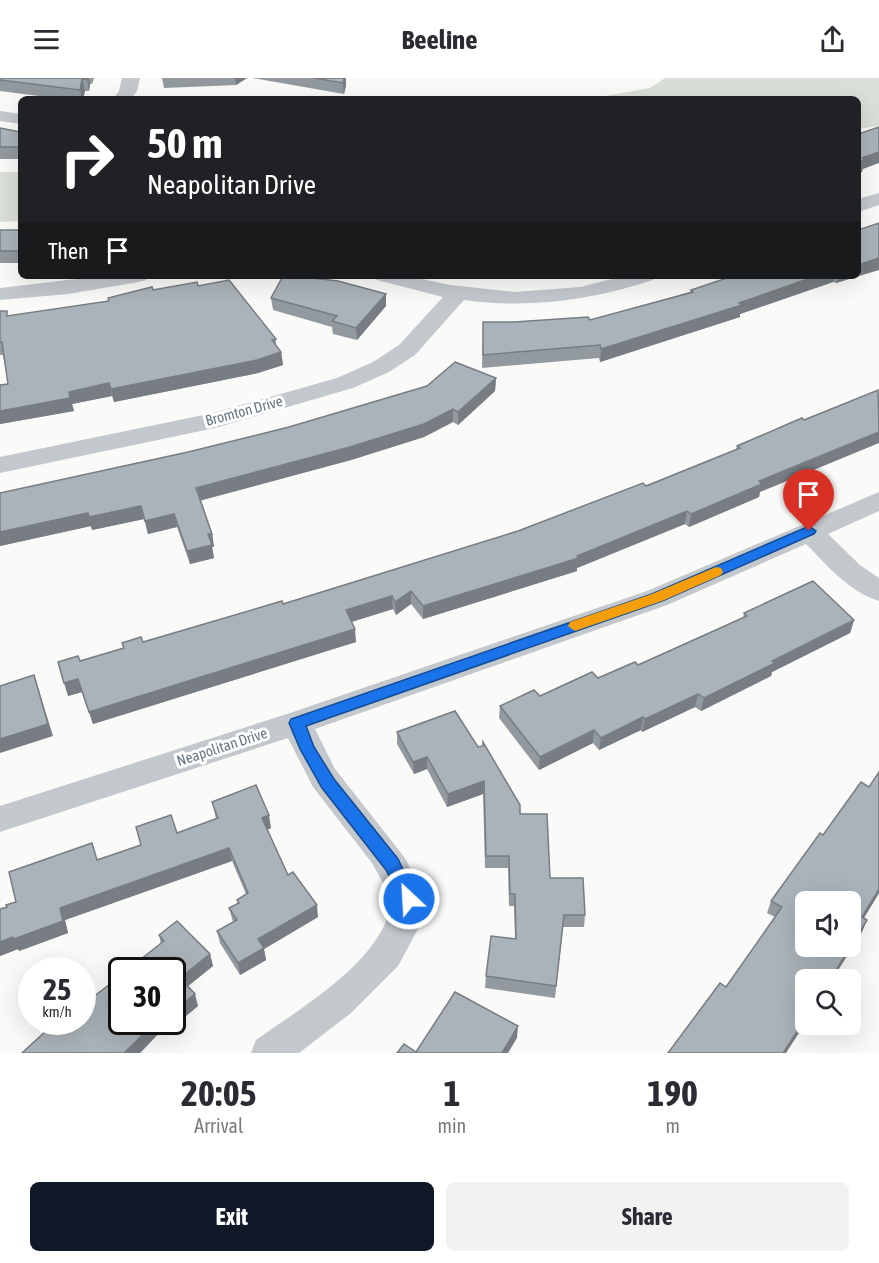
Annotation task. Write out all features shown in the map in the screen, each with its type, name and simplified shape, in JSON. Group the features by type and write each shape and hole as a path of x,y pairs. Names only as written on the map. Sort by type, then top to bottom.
{"street":[{"path":"124,96 131,78"},
{"path":"0,116 18,119"},
{"path":"861,205 879,199"},
{"path":"0,294 68,288 121,279"},
{"path":"396,279 457,295 529,300 581,294 619,286 638,279"},
{"name":"Bromton Drive","path":"0,465 215,420 345,383 381,367 401,354 420,337 457,295"},
{"name":"Neapolitan Drive","path":"0,819 297,723 657,598 879,501"},
{"path":"809,531 850,572 879,591"},
{"path":"269,1053 330,1006 380,960 396,939 409,899 392,864 328,783 308,749 297,723"}],"shaded area":[{"path":"665,78 879,78 879,126 861,129 861,96 605,96 650,88"},
{"path":"0,172 18,172 18,221 0,222"}],"building":[{"path":"0,78 87,79 82,79 80,90 0,80"},
{"path":"315,78 344,78 343,83"},
{"path":"879,127 879,152 862,158 865,160 861,161 861,133"},
{"path":"0,128 18,131 18,147 0,147"},
{"path":"879,223 879,258 861,264 861,229"},
{"path":"0,230 18,230 18,251 0,251"},
{"path":"281,279 338,281 386,294 356,328 332,321 337,316 271,298"},
{"path":"724,279 807,279 739,303 742,305 601,349 600,345 483,355 483,322 588,317 590,320 693,292 691,290"},
{"path":"229,280 276,339 272,340 281,352 257,360 111,389 109,383 69,392 70,398 0,411 0,385 8,384 2,342 0,342 0,311 7,311 7,316 109,301 108,298 152,287 153,290 197,282 198,286"},
{"path":"455,362 496,378 458,412 453,409 424,424 350,447 196,488 212,534 208,534 212,545 187,551 174,514 145,521 141,506 89,517 88,513 0,532 0,493 188,452 289,427 427,386"},
{"path":"878,390 879,432 759,481 762,484 691,514 687,511 577,556 579,558 423,606 411,591 395,602 392,596 346,610 355,629 89,712 78,679 64,683 58,662 78,656 80,661 124,648 122,643 141,637 143,642 282,601 283,604 518,531 643,483 646,486 740,448 737,446 802,418 804,420"},
{"path":"813,581 854,620 704,698 698,694 601,738 594,730 540,757 500,706 534,690 540,696 592,672 598,678 635,662 638,665 747,616 744,613"},
{"path":"34,675 48,724 0,739 0,686"},
{"path":"455,711 478,747 483,746 483,742 520,805 520,814 547,814 550,878 583,878 585,915 564,915 556,986 486,976 491,936 516,939 515,894 510,894 509,856 486,856 484,781 448,794 427,757 413,762 397,732"},
{"path":"879,772 879,889 862,917 867,920 861,930 861,891 795,891 795,957 844,957 837,969 795,969 795,1035 783,1053 668,1053 720,983 726,987 782,907 771,901 820,833 823,835 861,782 869,787"},
{"path":"256,785 269,815 262,818 288,875 293,872 317,905 258,939 264,948 238,963 217,931 237,920 229,908 239,903 237,900 248,893 229,848 60,908 63,921 0,942 0,909 16,902 9,872 92,843 97,860 141,845 136,827 171,815 177,833 218,818 212,802"},
{"path":"177,921 210,954 186,973 186,957 144,957 164,941 159,935"},
{"path":"186,984 195,994 186,1001"},
{"path":"108,986 108,1035 143,1035 124,1053 22,1053 42,1035 96,1035 96,995"},
{"path":"455,992 518,1026 502,1053 397,1053 404,1044 416,1052"}],"slow traffic":[{"path":"575,626 657,598 716,572"}],"route":[{"path":"409,899 392,864 328,783 308,749 297,723 657,598 809,531"}]}
